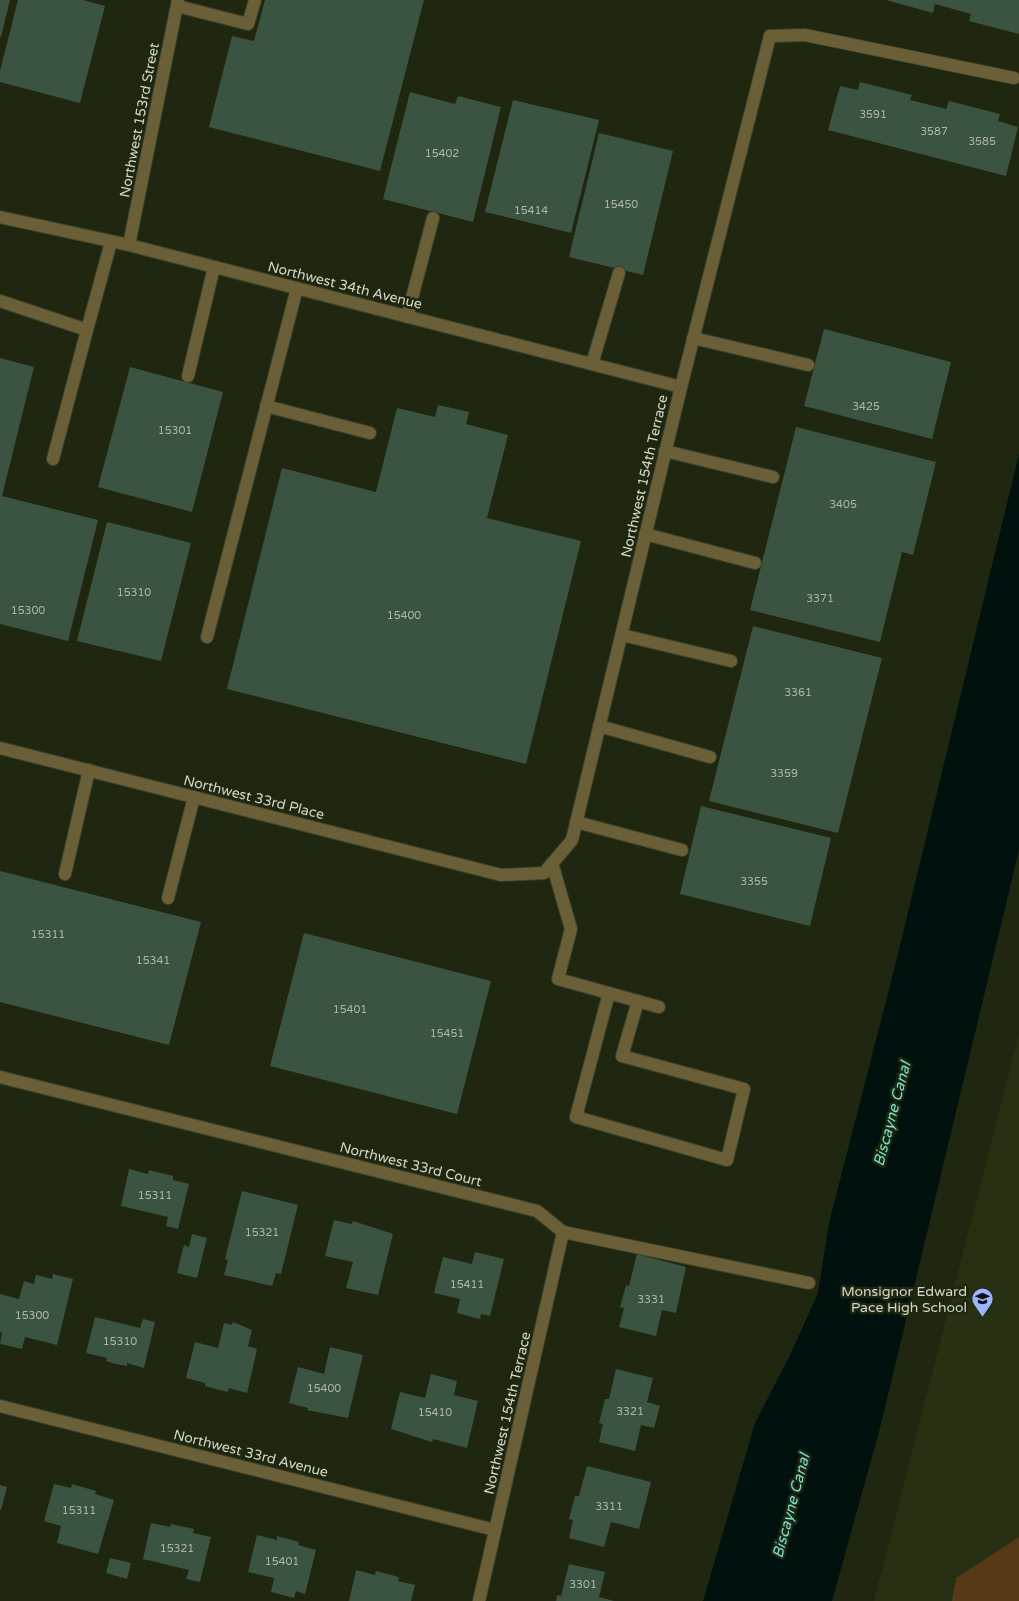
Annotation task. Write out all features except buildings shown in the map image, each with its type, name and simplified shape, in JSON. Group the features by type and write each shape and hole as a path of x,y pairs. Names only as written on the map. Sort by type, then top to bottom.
{"street":[{"path":"178,3 248,24 254,0"},
{"name":"Northwest 153rd Street","path":"129,245 178,3"},
{"name":"Northwest 154th Terrace","path":"501,875 544,873 572,840 665,451 770,36 805,35 1014,78"},
{"name":"Northwest 34th Avenue","path":"0,217 129,245 681,387"},
{"path":"407,317 433,218"},
{"path":"53,459 111,242"},
{"path":"188,376 214,267"},
{"path":"592,364 619,273"},
{"path":"207,637 297,288"},
{"path":"0,301 87,330"},
{"path":"693,338 808,365"},
{"path":"266,406 370,433"},
{"path":"665,451 774,477"},
{"path":"645,534 755,564"},
{"path":"622,635 731,661"},
{"path":"599,726 710,757"},
{"name":"Northwest 33rd Place","path":"0,748 501,875"},
{"path":"65,874 89,770"},
{"path":"168,898 194,797"},
{"path":"576,822 682,850"},
{"path":"552,863 571,929 558,980 659,1007"},
{"path":"609,993 576,1117 726,1160 744,1089 622,1056 638,1001"},
{"name":"Northwest 33rd Court","path":"0,1077 538,1210 563,1232 809,1283"},
{"name":"Northwest 154th Terrace","path":"478,1601 563,1232"},
{"name":"Northwest 33rd Avenue","path":"0,1406 495,1530"}],"shaded area":[{"name":"Monsignor Edward Pace High School","path":"1019,1034 1019,1601 874,1601"},
{"path":"1019,1537 1019,1601 952,1601 956,1578"}],"water":[{"name":"Biscayne Canal","path":"1019,454 1019,850 880,1428 832,1601 703,1601 755,1423 790,1355 818,1293 829,1223 895,966"}],"place":[{"name":"Monsignor Edward Pace High School","path":"983,1318"}]}
